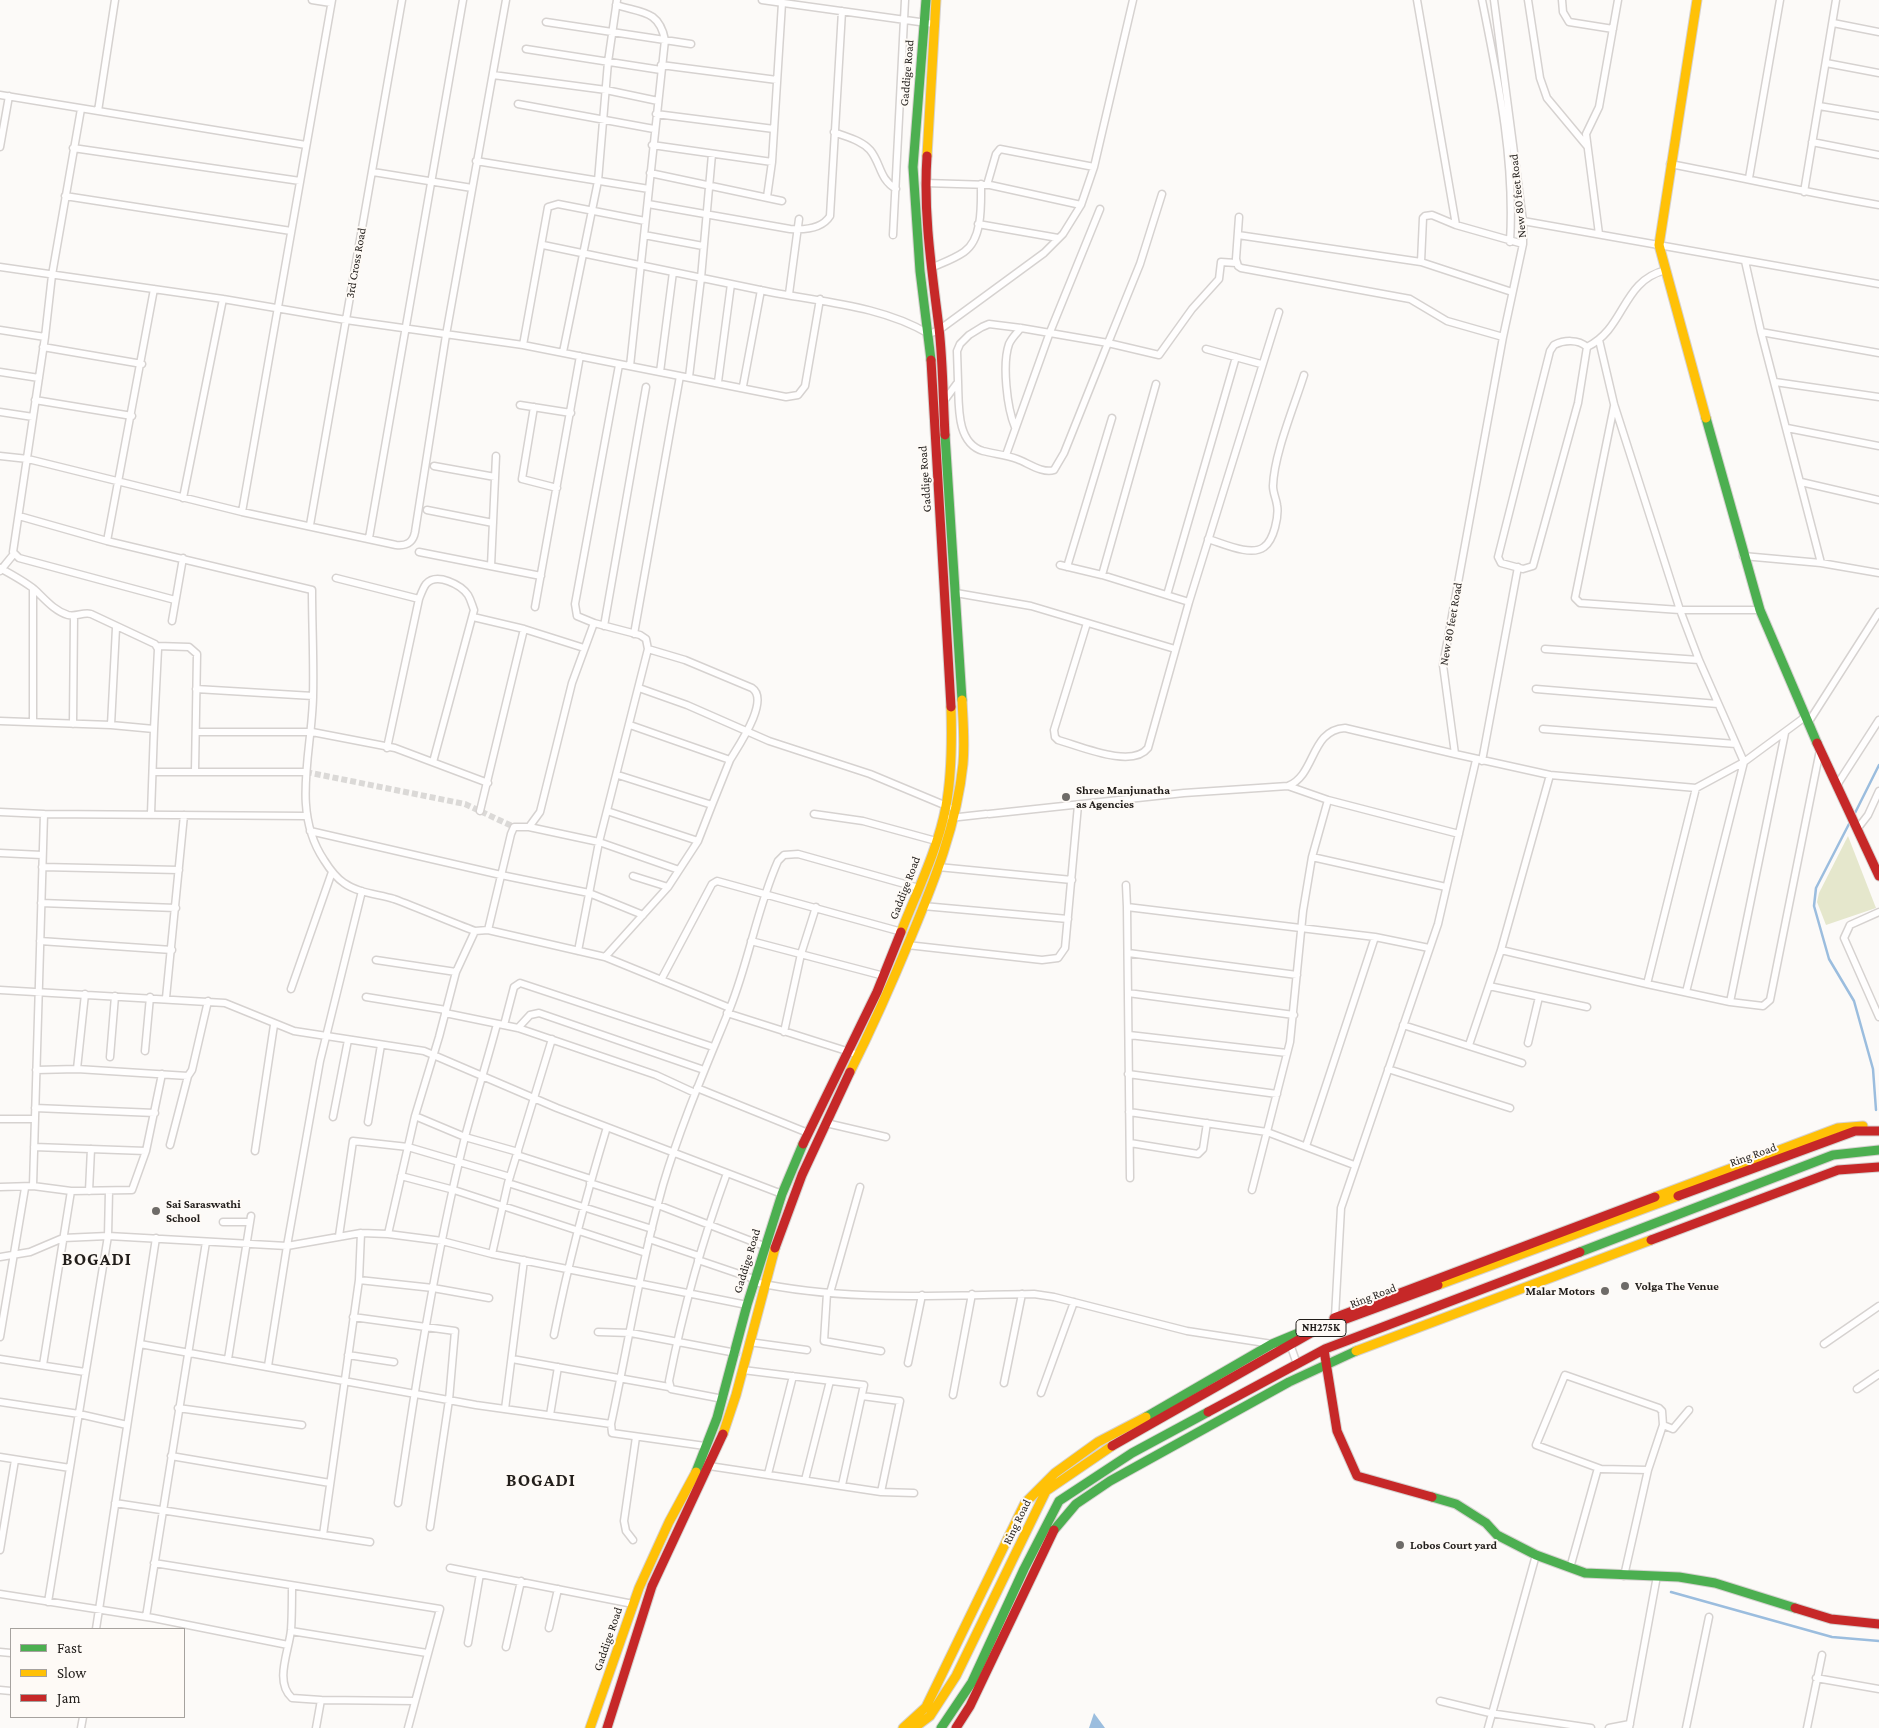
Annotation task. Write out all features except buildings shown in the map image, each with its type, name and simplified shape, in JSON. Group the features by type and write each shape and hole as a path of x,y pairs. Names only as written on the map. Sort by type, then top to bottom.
{"main road":[{"name":"Gaddige Road","path":"607,1728 652,1586 675,1532 709,1466 727,1424 749,1342 764,1246 782,1194 808,1133 884,976 919,888 946,806 951,767 951,707 929,334 920,262 913,167 926,0"},
{"name":"Gaddige Road","path":"590,1728 633,1604 669,1522 694,1474 723,1399 747,1305 793,1196 859,1054 924,906 956,814 962,782 964,739 939,330 931,268 924,183 936,0"},
{"path":"1697,0 1670,164 1660,245 1743,556 1760,610 1807,720 1879,876"},
{"path":"903,1728 926,1707 1025,1503 1055,1473 1110,1435 1187,1395 1272,1344 1335,1317 1838,1128 1879,1126"},
{"name":"Ring Road","path":"914,1728 930,1716 956,1676 1046,1491 1114,1445 1316,1330 1855,1132 1879,1131"},
{"name":"NH275K","path":"941,1728 972,1682 1024,1569 1059,1502 1132,1453 1324,1350 1833,1155 1879,1150"},
{"path":"956,1728 970,1706 1053,1531 1076,1504 1134,1468 1326,1364 1838,1170 1879,1167"},
{"path":"1324,1350 1337,1431 1357,1476 1456,1504 1486,1524 1497,1535 1536,1555 1585,1573 1658,1576 1716,1583 1831,1619 1879,1624"},
{"path":"1110,1435 1114,1445"}],"street":[{"path":"98,111 116,0"},
{"path":"242,512 332,2 312,0"},
{"name":"3rd Cross Road","path":"310,525 402,0"},
{"path":"369,538 463,0"},
{"path":"0,456 28,459 242,512 402,545 407,544 414,537 446,335 506,0"},
{"path":"762,0 934,24"},
{"path":"893,235 905,0"},
{"path":"543,245 761,290 820,299 905,322 929,334 939,330 1044,253 1058,238 1081,205 1094,167 1133,0"},
{"path":"1417,0 1456,225"},
{"path":"1482,0 1509,151 1513,201 1510,242"},
{"name":"New 80 feet Road","path":"1455,754 1443,665 1503,337 1523,244 1523,221 1494,0"},
{"path":"1528,0 1540,78 1547,98 1587,146"},
{"path":"1562,0 1563,12 1569,22 1613,29"},
{"path":"1598,234 1587,146 1589,126 1599,107 1618,0"},
{"path":"1750,178 1780,0"},
{"path":"1804,192 1836,0"},
{"path":"563,352 598,181 608,62 617,2 656,18 662,26 665,40 652,145 642,266 630,366"},
{"path":"767,197 772,162 782,3"},
{"path":"648,204 798,229 820,226 830,216 842,11"},
{"path":"546,22 691,44"},
{"path":"1832,23 1879,32"},
{"path":"526,49 608,62 777,80"},
{"path":"1826,63 1879,73"},
{"path":"493,75 606,90 658,101"},
{"path":"0,95 306,145"},
{"path":"0,146 9,96"},
{"path":"518,104 654,129"},
{"path":"1818,106 1879,116"},
{"path":"80,109 52,275 14,555 0,569 33,589 45,601 64,613 74,616 87,613 157,646 189,647 196,650 195,771"},
{"path":"656,114 774,129"},
{"path":"834,132 862,143 870,150 885,182 896,189"},
{"path":"1812,142 1879,154"},
{"path":"652,145 772,162"},
{"path":"73,148 300,181"},
{"path":"931,268 964,252 972,242 978,224 984,184 996,154 1000,149 1094,167"},
{"path":"689,378 701,278 702,246 712,154"},
{"path":"476,161 649,189"},
{"path":"1670,164 1750,178 1804,192 1879,205"},
{"path":"373,172 472,188"},
{"path":"650,173 782,201"},
{"path":"924,183 984,184 1081,205"},
{"path":"1162,194 1140,264 1108,344 1058,466 1054,470 1046,471 1006,455 983,451 974,447 967,440 962,430 958,382 957,351 968,335 989,324 1050,332 1108,344 1160,355 1192,310 1219,279 1221,262 1236,263 1241,268 1410,299 1447,321 1503,337"},
{"path":"65,196 291,231"},
{"path":"523,345 543,245 547,212 551,205 558,204 645,221"},
{"path":"1006,455 1050,332 1100,209"},
{"path":"1421,262 1423,218 1425,216 1432,215 1456,225 1510,242 1523,244"},
{"path":"1236,263 1239,217"},
{"path":"788,294 800,219"},
{"path":"1523,221 1879,284"},
{"path":"978,224 1058,238"},
{"path":"644,235 702,246"},
{"path":"1238,235 1421,262 1512,292"},
{"path":"1745,261 1761,332 1821,563"},
{"path":"0,268 223,299 346,320 523,345 619,365 743,386 786,397 798,395 805,386 820,299"},
{"path":"1588,346 1606,334 1642,280 1652,274 1666,270"},
{"path":"660,372 673,272"},
{"path":"718,382 732,284"},
{"path":"107,541 142,364 154,289"},
{"path":"743,386 761,290"},
{"path":"183,498 223,299"},
{"path":"1087,623 1054,730 1055,737 1058,740 1117,757 1137,756 1144,753 1148,748 1189,602 1261,364 1279,312"},
{"path":"1015,427 1011,418 1006,379 1007,354 1012,337 1021,328"},
{"path":"0,330 45,337"},
{"path":"1761,332 1879,353"},
{"path":"1599,340 1614,404 1680,610 1699,660 1744,762 1686,992"},
{"path":"1568,341 1588,346 1578,403 1533,566 1529,569 1501,563 1498,557 1550,351 1554,345 1568,341"},
{"path":"43,347 142,364"},
{"path":"1206,349 1261,364"},
{"path":"535,607 580,356"},
{"path":"1167,595 1236,357"},
{"path":"578,951 599,842 618,775 648,649 646,639 577,616 575,604 619,365"},
{"path":"0,372 39,378"},
{"path":"1208,539 1251,551 1264,547 1268,541 1277,518 1277,504 1273,492 1274,478 1304,375"},
{"path":"634,634 680,376"},
{"path":"944,401 958,382"},
{"path":"1775,382 1879,397"},
{"path":"1102,575 1156,384"},
{"path":"604,626 646,387"},
{"path":"35,400 132,416"},
{"path":"1614,404 1575,598 1580,604 1680,610 1760,610"},
{"path":"520,405 571,413"},
{"path":"534,408 522,479 557,488"},
{"path":"0,412 33,417"},
{"path":"1112,418 1064,566 1102,575 1189,602"},
{"path":"1787,428 1879,446"},
{"path":"491,566 496,456"},
{"path":"434,466 495,477"},
{"path":"1801,482 1879,500"},
{"path":"427,510 493,522"},
{"path":"19,516 107,541 312,590 313,696 312,732 306,772 306,816 314,845 332,872 344,883 362,891 393,899 476,931 488,930 605,956 728,1011 784,1032 859,1054"},
{"path":"419,552 541,576"},
{"path":"14,555 175,600"},
{"path":"1743,556 1821,563 1879,573"},
{"path":"172,621 183,558"},
{"path":"1335,1317 1341,1208 1354,1165 1430,948 1479,761 1518,567"},
{"path":"336,578 419,598"},
{"path":"387,748 419,598 426,584 431,581 443,580 462,588 468,595 474,610 433,762"},
{"path":"33,589 33,722"},
{"path":"956,593 1032,606 1175,649"},
{"path":"942,819 956,814 988,814 1184,793 1288,786 1301,780 1317,745 1336,728 1345,728 1479,761 1550,775 1696,788 1744,762 1807,720 1879,612"},
{"path":"73,724 74,616"},
{"path":"473,617 524,629 584,648"},
{"path":"529,827 540,812 572,682 594,623"},
{"path":"112,725 116,628"},
{"path":"480,811 524,629"},
{"path":"151,814 157,646"},
{"path":"605,956 668,887 698,841 730,760 758,708 759,698 757,691 685,660 648,649"},
{"path":"1545,649 1699,660"},
{"path":"639,688 769,741 870,774 946,806 956,814"},
{"path":"196,689 313,696"},
{"path":"1536,689 1718,704"},
{"path":"1837,785 1879,720"},
{"path":"0,721 112,725 154,729"},
{"path":"630,725 730,760"},
{"path":"1543,729 1736,744"},
{"path":"196,732 312,732 387,748 395,748 488,784"},
{"path":"1730,1002 1785,733"},
{"path":"1501,950 1730,1002 1763,1006 1770,1000 1820,749"},
{"path":"153,772 306,772"},
{"path":"618,775 712,805"},
{"path":"1469,1045 1501,950 1550,775"},
{"path":"1288,786 1328,800 1459,834"},
{"path":"1647,984 1696,788"},
{"path":"1858,828 1868,815 1879,791"},
{"path":"1252,1190 1287,1054 1294,1015 1301,927 1312,857 1328,800"},
{"path":"907,945 1050,959 1058,958 1065,948 1078,805"},
{"path":"607,811 698,841"},
{"path":"0,812 306,816"},
{"path":"33,1186 44,814"},
{"path":"166,998 184,814"},
{"path":"814,814 863,821 936,841"},
{"path":"488,930 514,827 529,827 599,842 679,870"},
{"path":"310,830 501,875 589,893 643,915"},
{"path":"0,853 42,856"},
{"path":"705,1446 612,1433 611,1424 631,1333 638,1283 673,1153 728,1011 778,861 784,855 790,854 815,858 919,888"},
{"path":"1312,857 1446,888"},
{"path":"938,866 1072,880"},
{"path":"42,867 179,870"},
{"path":"291,990 332,872"},
{"path":"633,876 668,887"},
{"path":"660,980 714,882 720,881 902,932"},
{"path":"1126,884 1130,1178"},
{"path":"268,1366 286,1246 326,1036 362,891"},
{"path":"41,903 176,908"},
{"path":"924,906 1068,920"},
{"path":"1127,907 1375,937 1430,948"},
{"path":"784,1032 802,954 816,908"},
{"path":"1879,912 1850,925 1844,938 1879,1017"},
{"path":"388,1234 415,1116 456,972 476,931"},
{"path":"1306,1146 1375,937"},
{"path":"40,941 172,950"},
{"path":"752,941 884,976"},
{"path":"1128,953 1297,975"},
{"path":"376,960 456,972"},
{"path":"398,1503 426,1326 442,1241 465,1137 482,1078 514,987 520,983 713,1047"},
{"path":"1489,986 1586,1007"},
{"path":"0,990 208,1000 242,1009 274,1025 294,1031 424,1051 482,1078 782,1194"},
{"path":"1128,993 1294,1015"},
{"path":"77,1069 85,994"},
{"path":"110,1057 115,996"},
{"path":"145,1051 150,997"},
{"path":"366,997 518,1028 656,1075 808,1133"},
{"path":"1528,1043 1538,997"},
{"path":"170,1145 188,1076 192,1070 208,1000"},
{"path":"518,1028 530,1014 539,1014 704,1070"},
{"path":"255,1150 274,1025"},
{"path":"1403,1025 1522,1063"},
{"path":"1129,1035 1287,1054"},
{"path":"492,1254 509,1180 552,1039"},
{"path":"333,1117 348,1040"},
{"path":"368,1122 381,1045"},
{"path":"36,1070 77,1069 188,1076"},
{"path":"1388,1069 1510,1108"},
{"path":"0,1188 33,1186 71,1191 127,1191 135,1187 146,1151 162,1074"},
{"path":"1128,1074 1277,1094"},
{"path":"35,1108 155,1113"},
{"path":"1129,1112 1267,1132 1354,1165"},
{"path":"415,1116 465,1137 518,1154 658,1205 764,1246"},
{"path":"0,1118 34,1119"},
{"path":"826,1123 886,1137"},
{"path":"1130,1143 1198,1154 1203,1150 1207,1123"},
{"path":"554,1335 582,1206 607,1127"},
{"path":"339,1236 353,1141 408,1147 460,1162 652,1230"},
{"path":"34,1147 146,1151"},
{"path":"89,1191 91,1149"},
{"path":"669,1387 688,1293 708,1224 727,1174"},
{"path":"401,1176 454,1190 576,1232 646,1253"},
{"path":"860,1187 828,1293 824,1341 881,1351"},
{"path":"0,1337 24,1188"},
{"path":"43,1365 71,1191"},
{"path":"48,1602 108,1236 110,1191"},
{"path":"223,1222 250,1219 228,1359"},
{"path":"323,1535 359,1280 361,1233"},
{"path":"0,1257 30,1252 63,1238 108,1236 286,1246 361,1233 388,1234 442,1241 492,1254 747,1305"},
{"path":"96,1628 156,1238"},
{"path":"649,1239 757,1282 828,1293 922,1295 1022,1294 1054,1296 1187,1332 1286,1346 1297,1364"},
{"path":"146,1617 187,1351 206,1242"},
{"path":"505,1409 524,1260"},
{"path":"359,1280 433,1288 489,1298"},
{"path":"953,1395 972,1294"},
{"path":"1004,1383 1022,1294"},
{"path":"908,1363 922,1295"},
{"path":"1041,1393 1074,1302"},
{"path":"1824,1344 1879,1306"},
{"path":"353,1317 455,1331 449,1400 430,1527"},
{"path":"598,1332 631,1333 677,1340 736,1353"},
{"path":"749,1342 807,1350"},
{"path":"140,1344 449,1400 611,1424"},
{"path":"348,1355 394,1362"},
{"path":"0,1359 86,1372"},
{"path":"512,1359 669,1387 679,1392 723,1399"},
{"path":"550,1415 558,1367"},
{"path":"742,1370 864,1385 842,1485"},
{"path":"1856,1389 1879,1374"},
{"path":"1624,1576 1648,1470 1663,1425 1662,1411 1659,1408 1565,1375 1536,1446 1598,1468 1648,1470"},
{"path":"768,1474 793,1376"},
{"path":"805,1480 830,1381"},
{"path":"862,1396 900,1401 880,1492"},
{"path":"0,1402 79,1414 127,1424"},
{"path":"178,1408 302,1426"},
{"path":"1663,1425 1673,1429 1689,1410"},
{"path":"633,1540 626,1530 624,1521 636,1437"},
{"path":"171,1456 330,1483"},
{"path":"0,1457 70,1468"},
{"path":"0,1550 15,1460"},
{"path":"709,1466 880,1492 914,1493"},
{"path":"1570,1568 1598,1468"},
{"path":"114,1503 370,1542"},
{"path":"1488,1728 1490,1713 1536,1555"},
{"path":"154,1563 440,1609 408,1728"},
{"path":"450,1568 633,1604"},
{"path":"468,1642 480,1574"},
{"path":"1609,1728 1630,1726 1658,1576"},
{"path":"506,1647 521,1581"},
{"path":"292,1586 291,1631 284,1669 284,1689 292,1698 415,1701"},
{"path":"549,1628 558,1589"},
{"path":"0,1594 146,1617 288,1645"},
{"path":"1686,1728 1709,1617"},
{"path":"291,1631 427,1654"},
{"path":"1807,1728 1822,1655"},
{"path":"1816,1678 1879,1689"},
{"path":"316,1728 321,1700"},
{"path":"1440,1701 1490,1713 1592,1728"}],"green space":[{"path":"1848,836 1876,908 1826,925 1817,902 1819,893"}],"water":[{"path":"1094,1713 1105,1728 1089,1728"}],"waterway":[{"path":"1854,815 1879,765"},
{"path":"1850,822 1816,888 1814,906 1829,959 1854,1001 1873,1069 1876,1110"},
{"path":"1671,1592 1832,1637 1879,1641"}],"tunnel":[{"path":"306,772 465,804 514,827"}],"traffic: fast":[{"path":"926,0 913,167 920,271 931,360"},
{"path":"1706,418 1760,610 1817,743"},
{"path":"945,435 962,700"},
{"path":"696,1472 717,1418 747,1305 782,1194 803,1144"},
{"path":"1580,1252 1833,1155 1879,1150"},
{"path":"1146,1417 1272,1344 1313,1327"},
{"path":"1054,1530 1076,1504 1110,1481 1289,1382 1356,1351"},
{"path":"941,1728 972,1682 1024,1569 1059,1501 1132,1453 1208,1412"},
{"path":"1432,1497 1456,1504 1486,1523 1497,1535 1536,1555 1585,1573 1679,1577 1715,1583 1795,1608"}],"traffic: slow":[{"path":"927,156 936,0"},
{"path":"1697,0 1659,245 1706,418"},
{"path":"850,1072 882,1005 911,937 936,874 950,831 956,809 963,764 962,700"},
{"path":"901,932 938,838 946,806 951,757 951,707"},
{"path":"1655,1197 1838,1128 1863,1126"},
{"path":"1438,1285 1678,1196"},
{"path":"1356,1351 1651,1240"},
{"path":"723,1434 736,1395 775,1248"},
{"path":"903,1728 926,1707 1025,1503 1055,1473 1098,1442 1146,1417"},
{"path":"914,1728 930,1716 956,1676 1046,1491 1112,1446"},
{"path":"590,1728 639,1588 669,1522 696,1472"}],"traffic: jam":[{"path":"927,156 927,221 940,341 945,435"},
{"path":"931,360 951,707"},
{"path":"1817,743 1879,876"},
{"path":"803,1144 877,992 901,932"},
{"path":"775,1248 802,1175 850,1072"},
{"path":"1678,1196 1855,1131 1879,1131"},
{"path":"1651,1240 1838,1170 1879,1167"},
{"path":"1334,1318 1655,1197"},
{"path":"1208,1412 1325,1349 1580,1252"},
{"path":"1112,1446 1316,1330 1438,1285"},
{"path":"1324,1350 1337,1431 1357,1476 1432,1497"},
{"path":"607,1728 652,1586 723,1434"},
{"path":"956,1728 970,1706 1054,1530"},
{"path":"1795,1608 1831,1619 1879,1624"}],"place":[{"name":"Shree Manjunatha as Agencies","path":"1066,797"},
{"name":"Sai Saraswathi School","path":"156,1211"},
{"name":"Volga The Venue","path":"1625,1286"},
{"name":"Malar Motors","path":"1605,1291"},
{"name":"Lobos Court yard","path":"1400,1545"}],"district":[{"name":"BOGADI","path":"97,1259"},
{"name":"BOGADI","path":"541,1480"}]}
